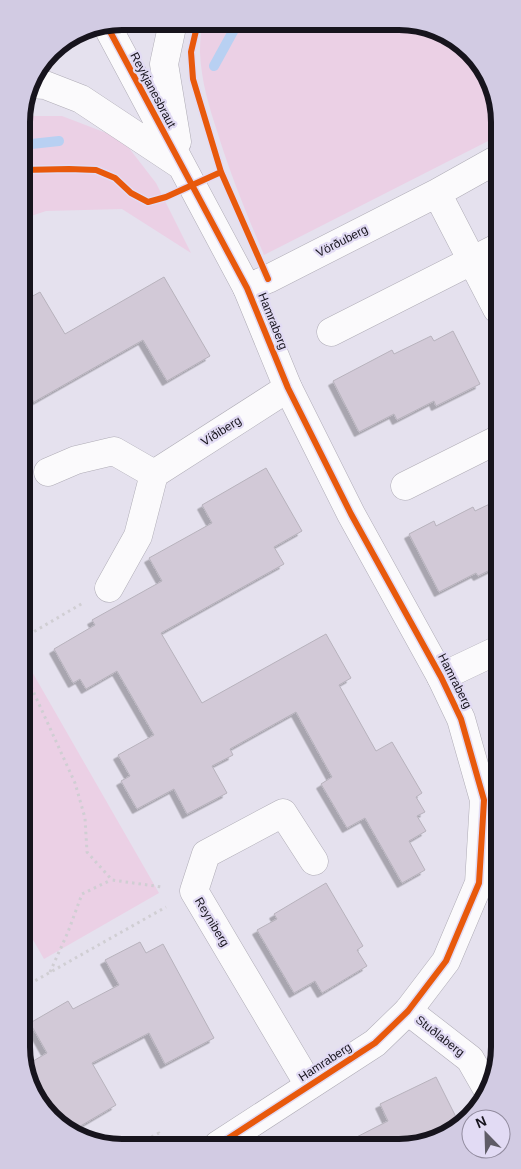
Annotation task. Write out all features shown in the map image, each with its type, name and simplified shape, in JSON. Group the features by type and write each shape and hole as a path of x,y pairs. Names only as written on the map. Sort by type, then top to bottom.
{"street":[{"path":"171,30 164,64 181,165"},
{"name":"Reykjanesbraut","path":"110,31 181,165"},
{"path":"39,85 45,85 81,99 181,165"},
{"name":"Vörðuberg","path":"247,288 437,193 491,163"},
{"name":"Hamraberg","path":"181,165 247,288 288,388 351,514 441,676 461,720 484,800 479,883 446,961 408,1012 375,1043 227,1139"},
{"path":"437,193 491,298"},
{"path":"330,332 491,251"},
{"name":"Víðiberg","path":"154,474 288,388"},
{"path":"405,486 491,443"},
{"path":"48,472 76,460 114,451 154,474 138,536 109,588"},
{"path":"441,676 491,653"},
{"name":"Reyniberg","path":"309,1085 194,891 206,854 283,813 314,861"},
{"name":"Stuðlaberg","path":"408,1012 470,1059 484,1083"}],"path":[{"path":"30,634 109,588"},
{"path":"30,684 75,783 85,818 87,852 112,880"},
{"path":"50,972 82,894 112,880 194,891"},
{"path":"30,984 194,891"},
{"path":"147,1139 158,1133 162,1139"}],"shaded area":[{"path":"201,30 405,30 428,35 455,49 479,76 488,98 491,140 264,255 223,150 204,83 200,48"},
{"path":"30,116 62,116 122,139 156,183 191,253 122,209 46,211 30,216"},
{"path":"30,668 159,893 44,959 30,934"}],"building":[{"path":"164,277 210,356 167,381 143,340 34,402 30,395 30,298 40,292 65,334"},
{"path":"453,331 480,384 436,406 434,401 397,420 394,414 359,432 333,381 392,350 394,354 431,336 434,341"},
{"path":"266,468 302,531 274,547 284,564 161,633 202,703 326,634 351,678 339,685 376,751 392,742 422,793 416,797 425,812 417,816 426,831 409,841 425,870 402,883 365,818 347,828 321,784 332,777 296,712 230,749 233,755 212,766 227,793 187,814 174,789 137,809 121,781 130,776 118,755 154,735 117,671 86,689 80,679 73,683 54,649 95,625 92,620 162,581 149,558 212,523 202,505"},
{"path":"491,503 491,570 478,576 476,573 439,592 409,534 434,521 436,526 473,507 475,511"},
{"path":"326,883 363,946 357,950 367,966 322,993 315,981 294,993 257,930 277,919 274,914"},
{"path":"140,942 146,953 163,944 214,1038 165,1064 149,1033 92,1063 116,1105 78,1127 55,1110 34,1075 31,1062 47,1053 30,1023 68,1001 73,1009 119,985 105,960"},
{"path":"436,1077 457,1118 440,1129 423,1136 399,1139 353,1139 388,1121 380,1104"}],"waterway":[{"path":"214,66 234,30"},
{"path":"30,144 59,141"}],"cycle path":[{"path":"196,30 191,52 193,79 221,172 268,279"},
{"path":"110,31 247,288 288,388 351,514 441,677 461,719 484,800 479,883 446,961 408,1011 375,1043 227,1139"},
{"path":"30,170 96,170 115,178 131,193 148,202 166,197 221,172"}]}
